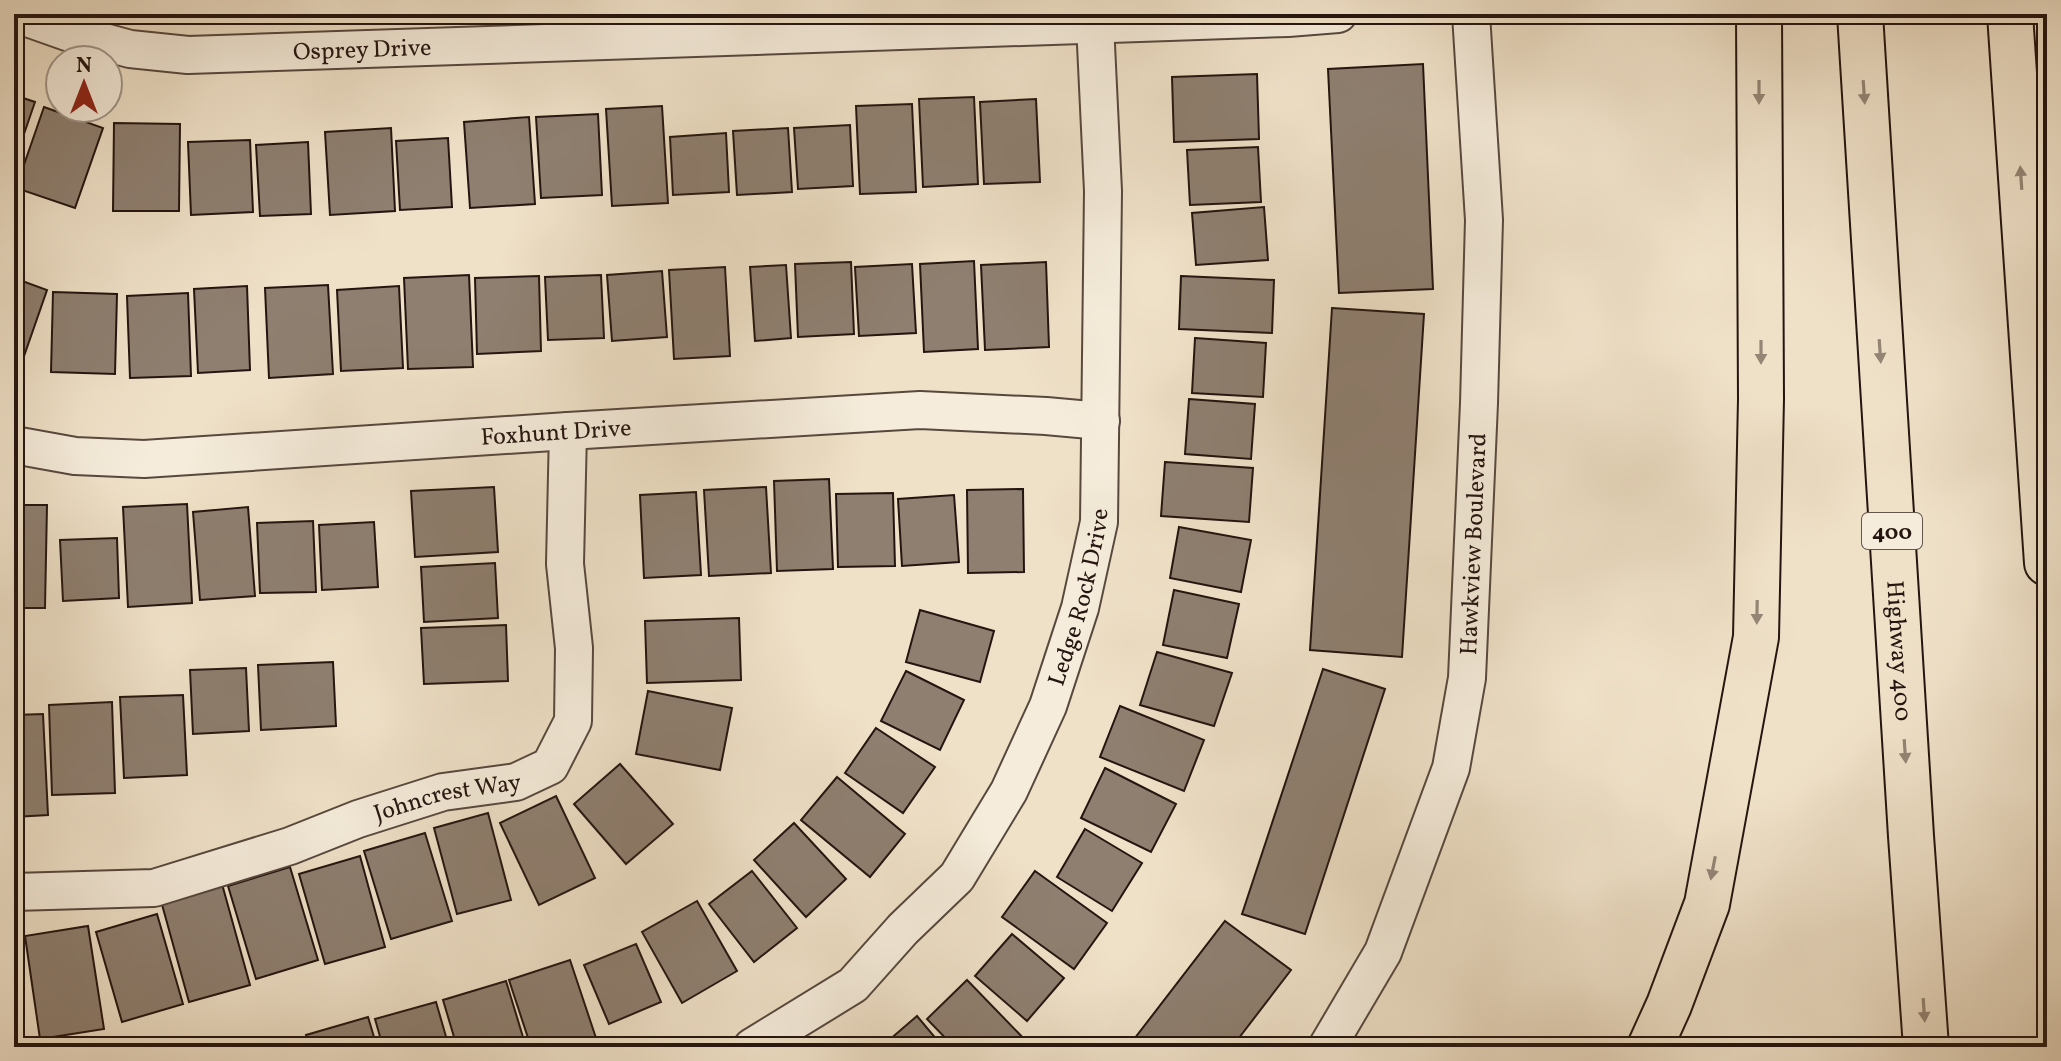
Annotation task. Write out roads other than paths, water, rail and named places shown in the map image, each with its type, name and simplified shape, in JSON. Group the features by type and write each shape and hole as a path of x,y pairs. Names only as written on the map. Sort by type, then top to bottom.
{"highway":[{"path":"1650,1047 1707,904 1756,637 1761,399 1759,14"},
{"name":"Highway 400","path":"1860,14 1926,1047"},
{"path":"2010,14 2047,563"}],"street":[{"name":"Osprey Drive","path":"16,14 130,49 188,55 1338,14"},
{"name":"Hawkview Boulevard","path":"1327,1047 1383,952 1451,768 1467,678 1484,220 1471,14"},
{"name":"Ledge Rock Drive","path":"752,1047 853,985 903,929 957,877 1009,791 1048,706 1080,608 1099,522 1103,191 1095,24"},
{"name":"Foxhunt Drive","path":"14,445 75,456 144,459 920,410 1101,421"},
{"name":"Johncrest Way","path":"14,892 154,888 290,846 358,819 443,792 516,782 550,766 573,721 574,648 565,564 568,431"}]}
